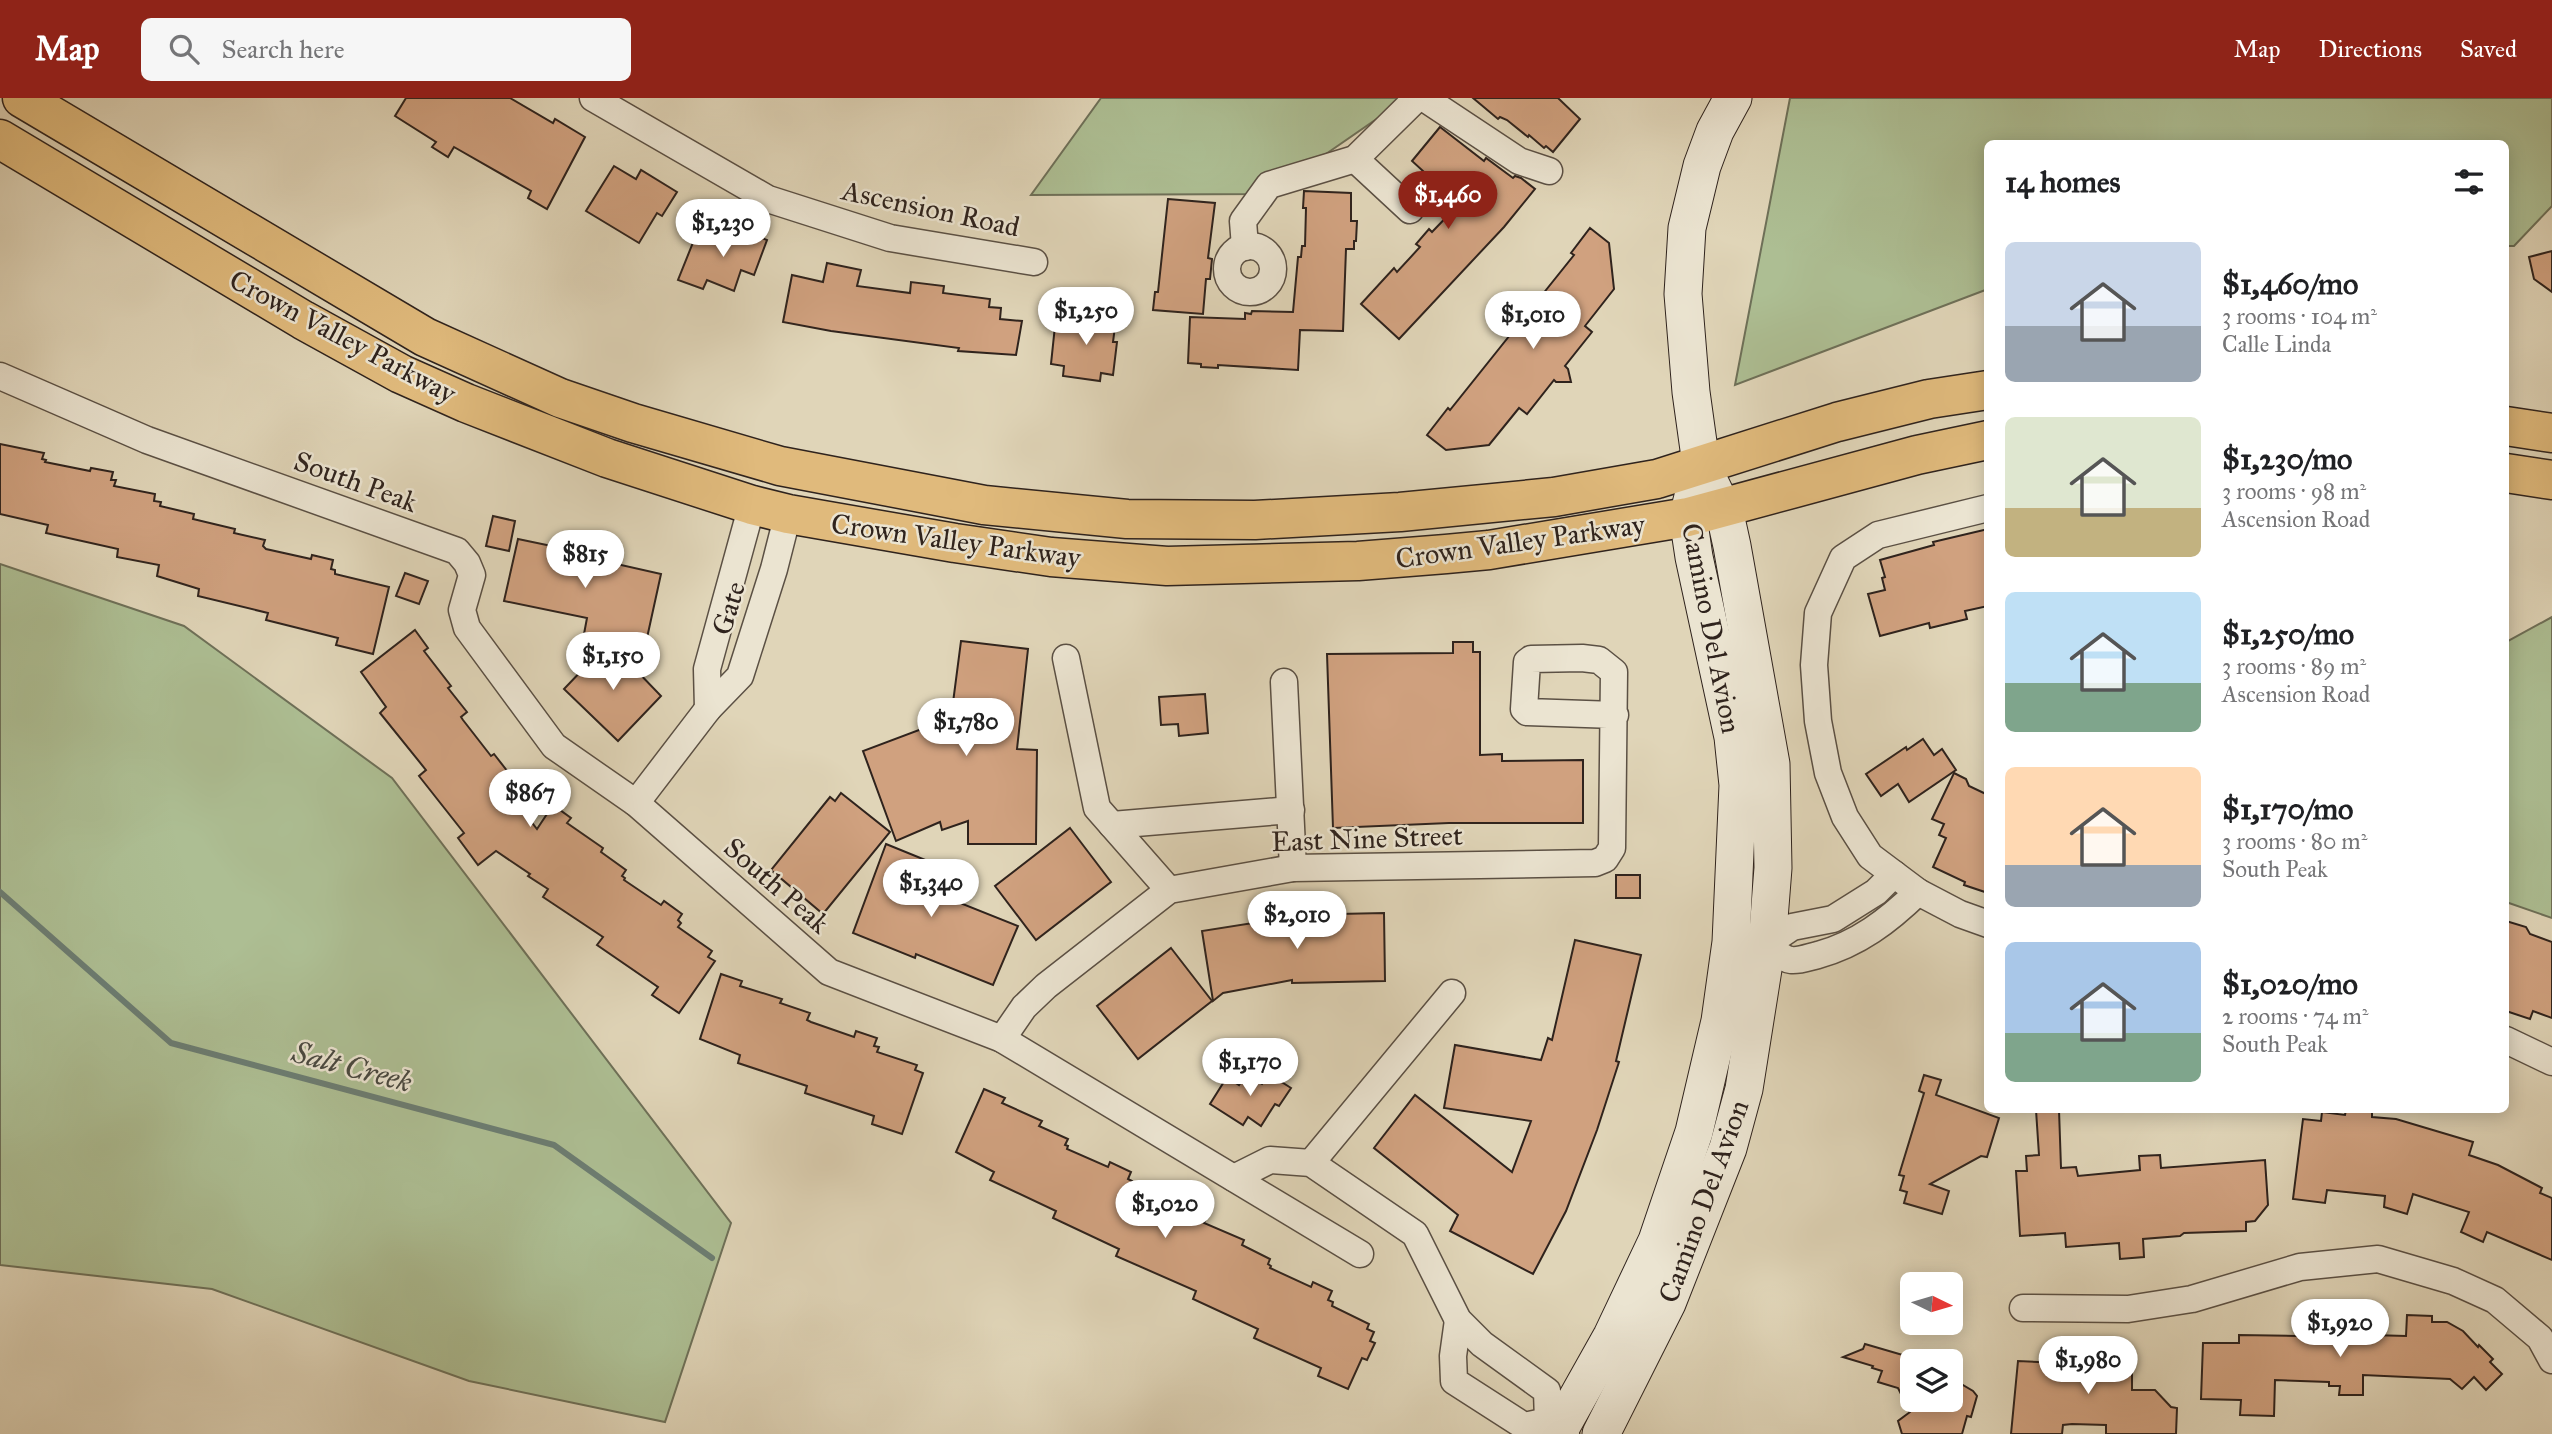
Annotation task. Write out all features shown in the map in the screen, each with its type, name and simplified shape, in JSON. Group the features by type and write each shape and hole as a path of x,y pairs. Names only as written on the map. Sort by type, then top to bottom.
{"main road":[{"name":"Crown Valley Parkway","path":"22,98 425,337 561,397 669,434 780,466 984,505 1127,519 1255,520 1400,512 1554,497 1657,479 1837,422 1929,400 1984,391"},
{"name":"Camino Del Avion","path":"1558,1430 1612,1336 1657,1241 1694,1132 1720,1021 1731,942 1738,785 1733,737 1694,557 1705,512 1683,294 1687,228 1702,166 1715,131 1733,98"},
{"name":"Crown Valley Parkway","path":"0,139 303,320 401,374 466,403 607,458 770,509 895,534 1051,557 1194,566 1358,561 1457,553 1705,512 1917,454 1984,441"},
{"path":"2509,426 2552,433"},
{"path":"2509,473 2552,480"},
{"name":"Camino Del Avion","path":"1601,1434 1667,1303 1728,1148 1744,1089 1767,944 1773,868 1771,764 1732,546 1705,512"}],"street":[{"name":"Ascension Road","path":"593,98 768,199 890,238 1034,262"},
{"path":"1245,247 1243,221 1269,185 1355,159 1417,98"},
{"path":"1424,98 1519,160 1549,171"},
{"path":"1355,159 1410,210"},
{"name":"South Peak","path":"0,376 147,440 457,551 467,563 472,575 462,610 467,628 554,746 636,803 829,972 1002,1039 1360,1254"},
{"name":"Gate","path":"708,709 707,669 718,629 770,509"},
{"name":"Gate","path":"636,803 708,709 740,676 752,638 770,509"},
{"path":"1984,509 1878,535 1843,558 1818,613 1814,665 1818,721 1828,774 1844,817 1870,856 1918,892 1960,914 1984,923"},
{"path":"718,629 752,638"},
{"path":"1066,658 1097,807 1169,890"},
{"path":"1284,682 1293,867"},
{"name":"East Nine Street","path":"1002,1039 1024,1007 1046,986 1169,890 1293,867 1595,863 1605,859 1612,848 1615,715"},
{"path":"1112,825 1291,810"},
{"path":"1767,944 1792,927 1833,919 1876,892 1894,874"},
{"path":"1731,942 1767,944 1787,959 1799,960 1838,950 1874,931 1918,892"},
{"path":"1855,905 1874,931"},
{"path":"1311,1163 1452,993"},
{"path":"2509,1042 2552,1062"},
{"path":"1234,1178 1270,1160 1311,1163 1415,1234 1458,1321 1482,1344 1546,1391 1558,1430 1524,1426 1454,1381 1453,1356 1458,1321"},
{"path":"2023,1308 2128,1309 2192,1299 2300,1268 2378,1259 2453,1281 2495,1300 2540,1338 2552,1360"},
{"path":"1480,1399 1504,1360"}],"green space":[{"path":"1101,98 1407,98 1268,194 1031,195"},
{"path":"1790,98 2552,98 2552,206 2514,246 2509,246 2509,140 1984,140 1984,291 1735,385"},
{"path":"0,564 184,626 392,778 731,1223 665,1422 469,1381 212,1289 0,1265"},
{"path":"2552,617 2552,918 2509,903 2509,640"}],"building":[{"path":"406,98 510,98 553,123 555,119 585,137 547,209 528,198 531,191 454,147 448,157 432,147 436,142 395,116"},
{"path":"1473,98 1558,98 1580,119 1553,152 1507,120 1500,117 1498,119"},
{"path":"1440,127 1484,161 1486,158 1513,178 1521,178 1535,189 1504,227 1399,339 1361,304 1394,268 1397,272 1420,247 1416,244 1429,229 1432,232 1459,204 1412,161"},
{"path":"614,166 636,179 641,170 677,192 662,216 657,213 639,243 586,211"},
{"path":"1304,191 1351,193 1351,221 1357,221 1356,241 1354,249 1346,249 1343,331 1300,330 1298,370 1218,365 1218,368 1201,367 1201,364 1188,363 1190,317 1245,319 1245,313 1251,314 1252,311 1293,312 1298,257 1301,257 1302,246 1305,246"},
{"path":"1168,199 1215,203 1208,258 1212,259 1210,279 1206,279 1203,314 1153,310 1155,292 1158,292"},
{"path":"730,225 767,240 754,275 741,270 734,291 707,280 703,289 678,280 696,235 723,245"},
{"path":"1590,228 1609,243 1614,289 1585,326 1592,332 1565,366 1571,382 1554,380 1527,414 1519,408 1489,445 1446,450 1427,435 1574,255 1571,253"},
{"path":"2552,251 2552,292 2534,279 2529,257"},
{"path":"827,263 861,270 857,286 910,293 911,282 944,286 943,293 990,299 989,307 1001,308 1000,319 1022,321 1016,355 958,351 959,348 783,322 792,275 823,282"},
{"path":"1070,314 1116,319 1113,342 1117,342 1113,375 1101,373 1100,381 1063,376 1064,366 1051,364 1055,326 1069,328"},
{"path":"0,444 44,453 42,459 46,460 45,462 90,471 91,468 113,472 111,480 116,480 114,486 155,494 154,501 161,502 160,506 194,514 193,519 235,529 234,533 265,540 263,546 266,549 311,559 312,555 333,560 331,569 335,570 335,574 389,587 373,654 336,645 338,638 266,620 268,613 198,596 199,589 157,576 159,565 117,557 118,549 46,533 48,525 0,514"},
{"path":"493,516 515,521 509,551 486,546"},
{"path":"1984,530 1984,607 1965,611 1967,619 1930,628 1929,623 1880,636 1868,594 1885,590 1882,578 1885,577 1880,560 1934,545 1933,542"},
{"path":"518,539 590,554 590,558 661,574 645,647 584,634 587,618 504,601"},
{"path":"405,573 428,581 419,604 396,596"},
{"path":"415,630 428,648 424,651 467,712 461,717 491,756 494,754 508,772 502,776 505,780 501,783 537,829 553,805 571,818 567,823 603,848 601,852 626,870 622,876 624,880 661,905 664,901 682,914 678,927 712,951 708,957 715,961 679,1013 652,995 658,987 597,945 603,937 543,897 548,889 528,876 530,874 496,851 478,865 458,838 464,833 419,776 426,770 380,713 386,707 361,672"},
{"path":"961,641 1028,649 1017,749 1037,750 1036,844 968,844 968,821 942,830 940,822 896,841 863,751 951,718"},
{"path":"609,642 661,696 618,741 564,689"},
{"path":"1453,642 1473,642 1473,652 1480,652 1480,755 1502,754 1502,761 1583,760 1583,823 1449,823 1333,828 1327,654 1453,653"},
{"path":"1205,694 1208,733 1179,736 1178,724 1161,725 1159,697"},
{"path":"1923,739 1934,755 1942,749 1956,770 1909,802 1898,784 1881,796 1866,774"},
{"path":"1954,773 1966,779 1969,786 1984,793 1984,892 1964,885 1965,882 1933,867 1946,838 1939,835 1944,824 1932,819"},
{"path":"841,793 890,832 823,914 771,870 830,797 835,801"},
{"path":"1070,828 1111,882 1036,940 995,886"},
{"path":"886,844 950,870 940,895 1018,926 993,985 916,954 915,958 853,933"},
{"path":"1616,875 1640,875 1640,898 1616,898"},
{"path":"1384,913 1385,981 1292,983 1292,980 1223,993 1213,1001 1202,931 1291,915"},
{"path":"2509,922 2526,927 2530,934 2552,942 2552,1018 2533,1011 2530,1019 2509,1012"},
{"path":"1575,940 1641,955 1616,1061 1619,1062 1597,1130 1566,1211 1533,1274 1450,1231 1458,1215 1374,1148 1415,1095 1512,1172 1531,1121 1444,1108 1455,1045 1541,1060 1548,1038 1552,1040"},
{"path":"1171,948 1212,1001 1138,1059 1097,1006"},
{"path":"721,974 742,981 740,986 782,999 780,1003 810,1013 807,1020 811,1022 854,1037 856,1031 877,1038 874,1046 879,1047 877,1052 917,1065 915,1070 923,1073 902,1134 872,1124 874,1116 805,1093 807,1086 738,1063 740,1055 700,1039"},
{"path":"1246,1074 1262,1084 1269,1074 1291,1088 1279,1106 1275,1104 1261,1126 1248,1117 1243,1125 1210,1104 1227,1077 1239,1085"},
{"path":"1924,1075 1941,1080 1936,1095 1999,1118 1987,1157 1981,1156 1930,1184 1949,1191 1942,1214 1904,1203 1907,1192 1900,1190 1904,1176 1899,1175 1924,1093 1919,1091"},
{"path":"984,1089 1005,1098 1002,1103 1042,1121 1039,1126 1068,1139 1065,1145 1068,1146 1067,1149 1108,1167 1110,1162 1131,1172 1128,1179 1132,1181 1130,1186 1185,1211 1186,1208 1206,1217 1204,1223 1244,1240 1242,1245 1270,1259 1270,1268 1311,1287 1313,1282 1332,1291 1328,1300 1333,1302 1332,1306 1369,1324 1367,1329 1374,1332 1370,1341 1375,1343 1367,1360 1362,1358 1348,1389 1318,1376 1321,1368 1254,1338 1258,1329 1193,1299 1196,1291 1116,1256 1119,1249 1053,1218 1056,1211 990,1180 994,1172 956,1152"},
{"path":"2036,1113 2059,1113 2061,1168 2076,1167 2078,1176 2140,1170 2139,1156 2160,1155 2161,1168 2265,1160 2268,1205 2255,1221 2246,1222 2246,1231 2184,1233 2180,1236 2143,1239 2144,1257 2120,1259 2119,1243 2066,1247 2065,1233 2020,1236 2016,1171 2027,1171 2026,1156 2039,1155"},
{"path":"2322,1113 2372,1113 2372,1117 2396,1119 2473,1142 2469,1155 2498,1165 2542,1188 2540,1193 2552,1198 2552,1260 2487,1232 2483,1242 2461,1232 2469,1212 2413,1194 2407,1214 2384,1207 2385,1196 2327,1190 2325,1203 2293,1199 2303,1119 2321,1121"},
{"path":"2346,1301 2371,1302 2371,1335 2406,1336 2407,1315 2432,1316 2432,1322 2447,1322 2463,1331 2478,1347 2479,1345 2493,1359 2490,1362 2502,1374 2486,1390 2474,1377 2462,1389 2450,1379 2363,1375 2363,1395 2339,1395 2340,1386 2329,1386 2329,1382 2275,1380 2274,1416 2240,1415 2241,1400 2201,1399 2203,1343 2239,1343 2239,1335 2297,1336 2297,1330 2344,1331"},
{"path":"1865,1344 1900,1354 1900,1392 1898,1388 1878,1382 1882,1371 1843,1357 1863,1349"},
{"path":"2132,1349 2132,1390 2155,1390 2171,1407 2177,1408 2176,1434 2106,1434 2106,1425 2072,1424 2063,1425 2062,1434 2011,1434 2018,1361 2062,1363 2063,1350"},
{"path":"1963,1385 1977,1396 1971,1417 1967,1416 1962,1434 1902,1434 1898,1421 1910,1412 1963,1412"}],"waterway":[{"name":"Salt Creek","path":"0,892 171,1043 554,1145 712,1258"}]}
